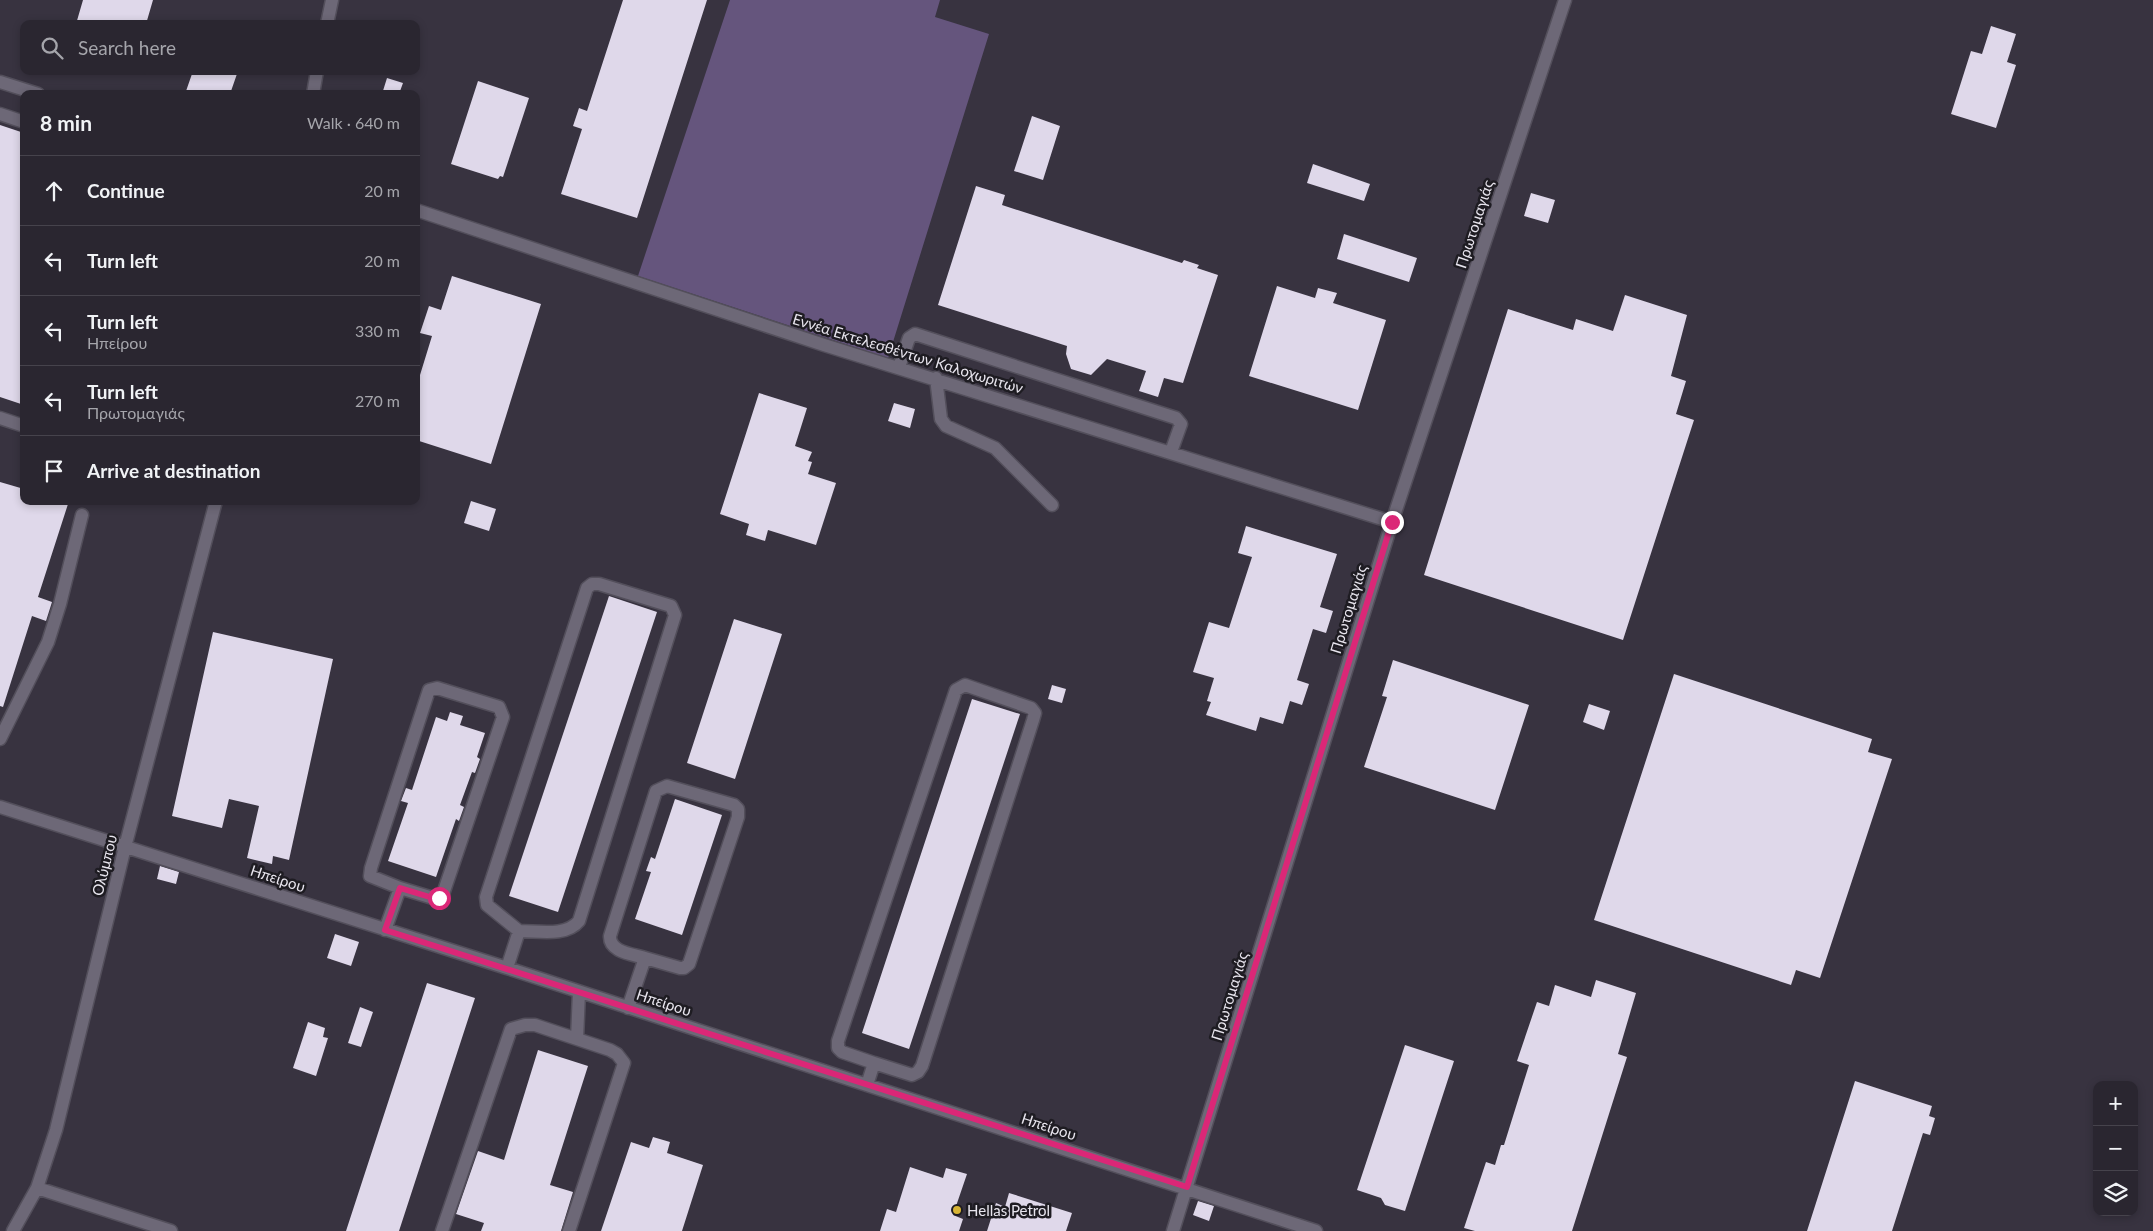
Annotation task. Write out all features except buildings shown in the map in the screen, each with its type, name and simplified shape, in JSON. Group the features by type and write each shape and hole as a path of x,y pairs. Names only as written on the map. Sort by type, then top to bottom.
{"street":[{"path":"328,20 332,0"},
{"name":"Πρωτομαγιάς","path":"1172,1231 1392,522 1565,0"},
{"path":"314,90 317,75"},
{"path":"0,82 25,90"},
{"path":"0,114 20,121"},
{"name":"Εννέα Εκτελεσθέντων Καλοχωριτών","path":"420,211 824,345 936,378 1392,522"},
{"path":"898,367 909,338 915,334 1176,418 1181,424 1171,452"},
{"path":"936,378 941,419 946,426 995,448 1052,505"},
{"path":"0,418 20,425"},
{"name":"Ολύμπου","path":"13,1231 37,1188 56,1130 125,847 215,505"},
{"path":"0,739 48,642 60,604 82,515"},
{"path":"592,584 599,584 671,606 675,616 579,921 573,928 565,931 519,931 487,905 486,897 588,588 592,584"},
{"path":"965,685 1031,708 1035,713 922,1066 918,1072 912,1075 874,1063 842,1052 838,1048 838,1041 956,690 965,685"},
{"path":"438,688 499,707 503,717 443,894 439,898 433,898 400,888 375,880 370,876 371,868 429,690 438,688"},
{"path":"667,786 734,805 738,809 738,817 689,964 684,968 680,968 645,958 614,948 610,942 610,936 656,790 667,786"},
{"name":"Ηπείρου","path":"0,807 1187,1187 1316,1231"},
{"path":"385,930 400,888"},
{"path":"507,968 519,931"},
{"path":"628,1008 645,958"},
{"path":"577,1038 579,992"},
{"path":"442,1231 511,1029 525,1025 577,1038 610,1050 617,1054 624,1063 569,1231"},
{"path":"867,1085 874,1063"},
{"path":"37,1188 171,1231"}],"shaded area":[{"path":"730,0 940,0 935,17 989,34 888,358 638,276"}],"place":[{"name":"Hellas Petrol","path":"957,1210"}],"route":[{"path":"439,898 400,888 385,930 1187,1187 1392,522"}]}
